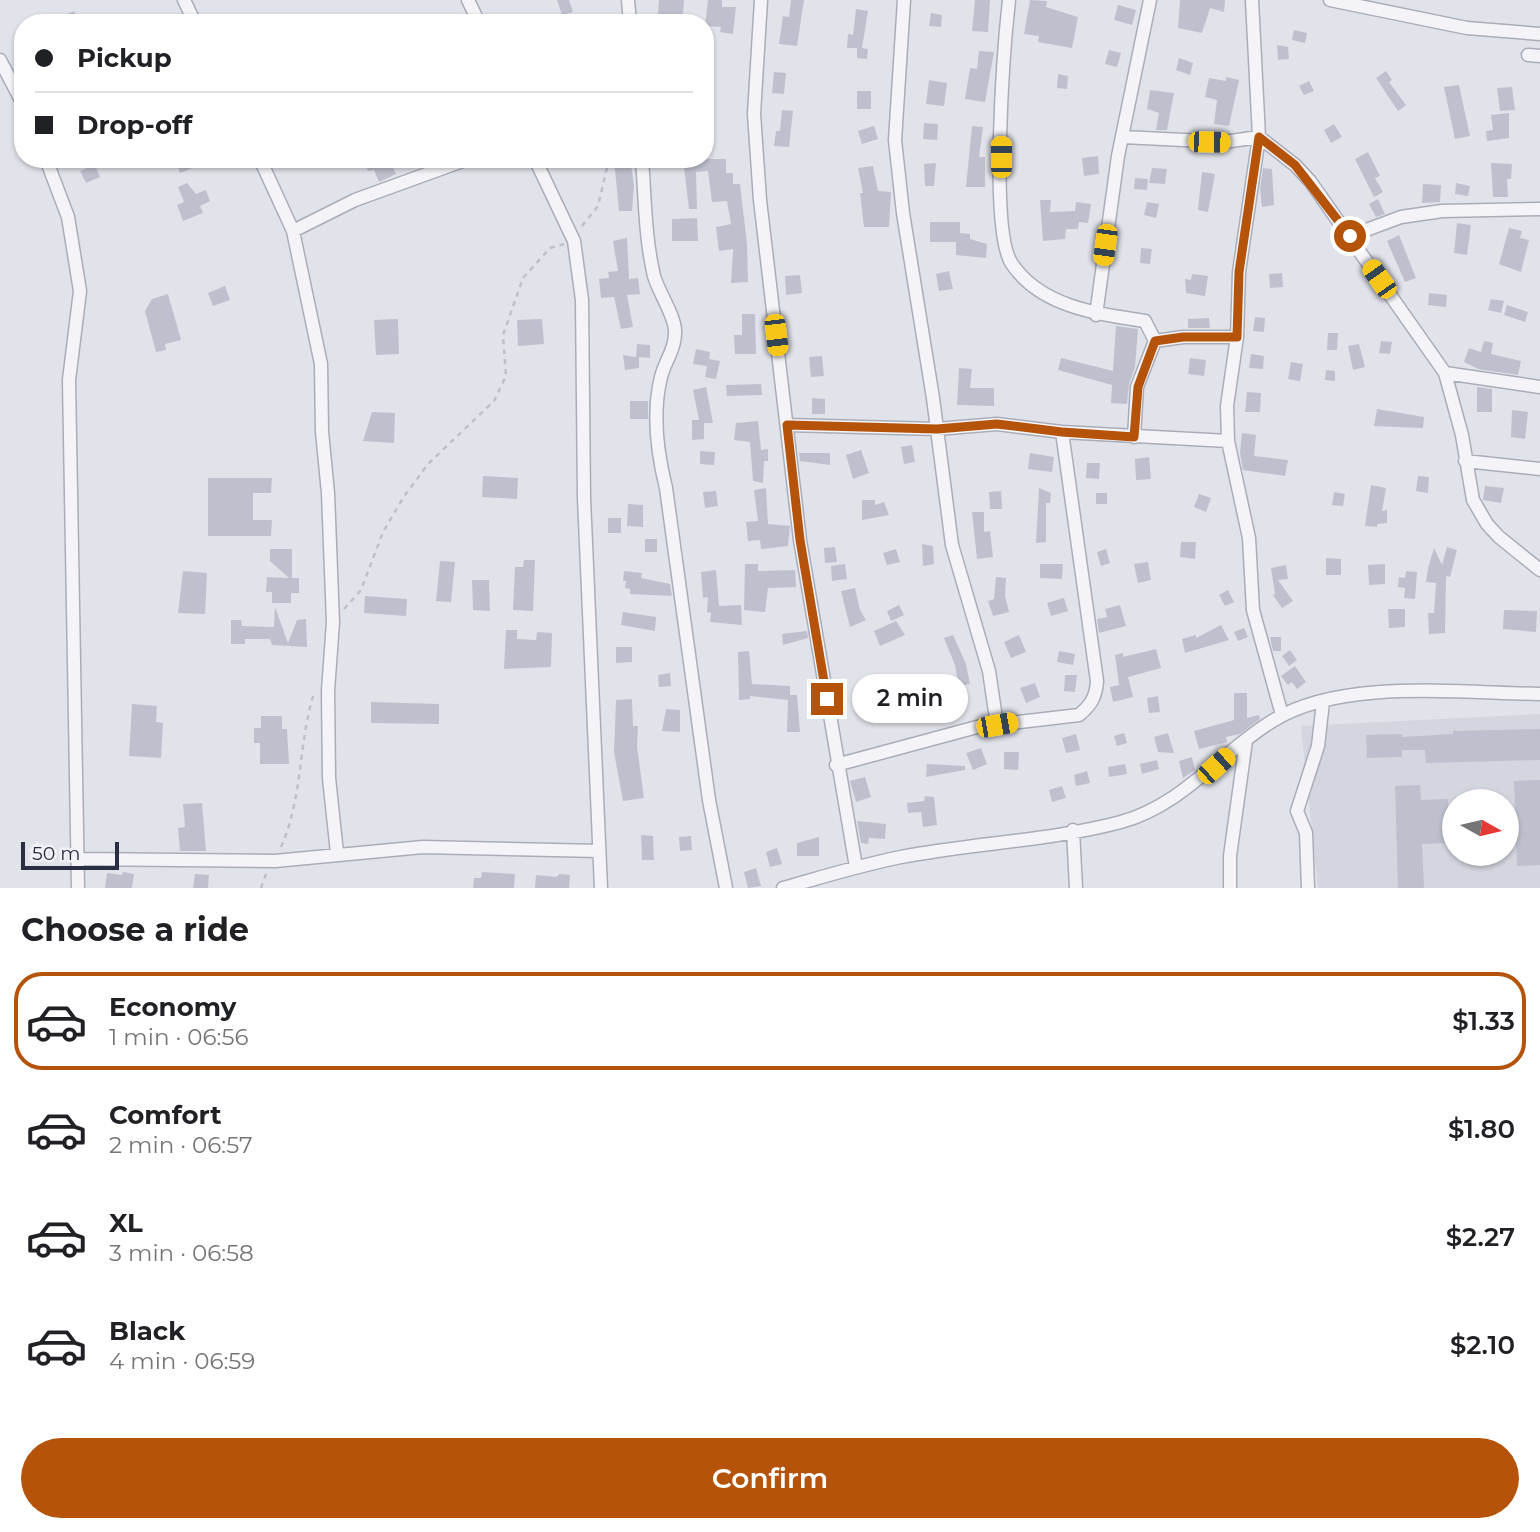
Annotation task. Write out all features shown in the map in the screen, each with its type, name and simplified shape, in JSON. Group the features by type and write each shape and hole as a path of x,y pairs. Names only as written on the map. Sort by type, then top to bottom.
{"street":[{"path":"761,0 754,114 756,155 800,540 836,765 856,867"},
{"path":"904,0 895,139 952,545 989,671 997,725"},
{"path":"1009,0 1002,58 1001,181 1004,242 1011,264 1035,287 1057,300 1096,315 1145,321 1155,341 1138,387 1134,437"},
{"path":"1096,315 1130,87 1150,0"},
{"path":"1252,0 1259,137 1239,272 1237,337 1227,406 1228,441 1249,538 1253,610 1282,715"},
{"path":"1330,0 1467,28 1540,34"},
{"path":"0,60 14,87"},
{"path":"1124,137 1214,142 1259,137 1295,165 1350,236 1445,373 1462,435 1473,500 1487,524 1540,569"},
{"path":"50,168 68,217 80,291 69,380 78,888"},
{"path":"264,168 293,231 321,364 322,432 328,493 333,622 328,691 329,778 337,853"},
{"path":"293,231 355,200 443,168"},
{"path":"538,168 574,241 584,328 584,498 601,888"},
{"path":"643,168 649,252 662,301 675,325 676,334 661,377 656,423 658,456 666,488 709,800 726,888"},
{"path":"1350,236 1401,217 1442,211 1540,209"},
{"path":"1155,341 1183,337 1237,337"},
{"path":"1445,373 1540,387"},
{"path":"787,425 937,429 997,424 1062,432 1228,441"},
{"path":"836,765 935,736 1079,715 1096,695 1097,681 1062,432"},
{"path":"1465,461 1540,469"},
{"path":"783,888 856,867 982,844 1058,835 1122,821 1166,802 1204,777 1245,741 1282,715 1324,702 1383,694 1540,694"},
{"path":"1308,888 1306,833 1297,811 1318,746 1324,702"},
{"path":"1230,888 1230,856 1245,741"},
{"path":"1073,830 1076,888"},
{"path":"79,859 275,861 337,853 356,855 423,847 598,851"}],"path":[{"path":"333,622 361,590 383,532 403,498 428,464 494,401 506,376 503,335 523,278 550,248 574,241 585,219 598,206 607,168"},
{"path":"275,861 292,822 307,717 315,690"}],"shaded area":[{"path":"1540,714 1540,888 1318,888 1301,726"}],"building":[{"path":"557,0 569,0 573,12 562,14"},
{"path":"659,0 684,0 683,14 658,14"},
{"path":"708,0 722,0 722,7 736,7 733,34 720,32 721,27 714,27 714,14 706,14"},
{"path":"791,0 804,0 797,46 779,44 783,16 789,17"},
{"path":"975,0 990,0 988,32 972,31"},
{"path":"1030,0 1047,1 1046,7 1078,17 1072,48 1038,42 1039,36 1024,34"},
{"path":"1180,0 1225,0 1224,12 1210,8 1202,33 1178,28"},
{"path":"1118,5 1136,10 1132,25 1114,20"},
{"path":"856,9 868,11 862,48 868,49 867,59 857,58 857,48 847,48 848,34 853,35"},
{"path":"931,13 942,15 941,27 929,26"},
{"path":"1294,30 1307,33 1305,43 1292,40"},
{"path":"1277,45 1288,47 1289,59 1278,60"},
{"path":"1109,50 1121,53 1117,67 1105,64"},
{"path":"979,51 994,52 985,102 965,99 970,68 977,69"},
{"path":"1179,58 1193,63 1190,75 1176,70"},
{"path":"1386,71 1392,80 1389,82 1406,105 1398,111 1376,78"},
{"path":"774,72 786,73 784,94 772,93"},
{"path":"1058,74 1068,76 1067,89 1057,88"},
{"path":"1226,77 1239,80 1229,126 1214,124 1217,100 1205,97 1209,78 1226,81"},
{"path":"929,80 947,83 944,106 926,104"},
{"path":"1309,81 1314,91 1304,95 1299,86"},
{"path":"1459,85 1470,136 1455,139 1444,87"},
{"path":"1512,87 1515,110 1500,111 1497,88"},
{"path":"1150,90 1174,93 1167,130 1156,130 1159,113 1147,109"},
{"path":"857,91 871,91 871,109 857,109"},
{"path":"782,110 793,111 789,147 774,146 776,131 780,131"},
{"path":"1509,113 1509,138 1487,141 1486,131 1493,130 1491,115"},
{"path":"924,123 938,124 937,140 923,139"},
{"path":"1334,124 1342,137 1331,143 1324,130"},
{"path":"874,126 878,139 862,144 858,131"},
{"path":"972,126 983,127 979,157 985,157 985,187 966,187"},
{"path":"1368,152 1380,176 1375,178 1383,192 1374,197 1355,159"},
{"path":"1098,156 1099,174 1084,176 1082,158"},
{"path":"714,159 726,159 726,173 733,173 733,184 740,184 748,282 731,283 733,249 719,251 716,227 731,224 727,201 712,202 708,171 696,172 697,209 689,209 684,168 714,168"},
{"path":"936,163 934,186 925,186 924,164"},
{"path":"1491,163 1512,164 1511,179 1507,179 1508,197 1493,197"},
{"path":"873,166 878,191 891,192 889,227 864,227 860,193 863,193 858,168"},
{"path":"96,168 100,177 86,183 80,171"},
{"path":"178,168 193,168 180,173"},
{"path":"367,168 393,168 396,174 379,182 374,170 368,171"},
{"path":"615,168 631,168 634,185 632,211 619,211"},
{"path":"1152,168 1167,169 1165,184 1149,183"},
{"path":"1263,168 1272,169 1274,205 1262,207 1260,188"},
{"path":"1202,172 1215,174 1208,212 1198,210"},
{"path":"1135,178 1148,179 1147,190 1134,189"},
{"path":"187,183 196,194 206,190 210,201 200,206 203,213 183,221 177,205 184,202 178,187"},
{"path":"1456,183 1470,186 1468,196 1455,194"},
{"path":"1423,184 1441,185 1440,202 1422,203"},
{"path":"1378,199 1385,214 1376,217 1369,204"},
{"path":"1040,200 1051,200 1050,212 1075,211 1076,202 1091,204 1088,223 1079,222 1078,229 1066,229 1065,239 1043,241"},
{"path":"1147,202 1159,204 1156,218 1144,215"},
{"path":"697,218 698,241 672,241 672,219"},
{"path":"930,222 960,222 960,233 970,234 970,239 987,244 986,258 956,255 956,242 930,242"},
{"path":"1457,223 1471,225 1467,255 1454,253"},
{"path":"1509,228 1522,231 1520,238 1529,240 1521,272 1499,264"},
{"path":"1399,235 1416,278 1405,282 1387,241"},
{"path":"627,238 629,279 638,278 640,294 627,295 633,327 621,329 614,297 601,298 599,279 609,278 608,272 618,271 613,241"},
{"path":"1141,248 1152,249 1150,264 1140,263"},
{"path":"949,271 953,289 939,291 936,274"},
{"path":"1282,273 1283,287 1270,288 1269,274"},
{"path":"1192,274 1208,276 1205,296 1186,293 1185,279 1191,280"},
{"path":"800,275 802,293 786,295 785,276"},
{"path":"225,286 230,300 213,306 208,293"},
{"path":"1429,293 1447,295 1446,307 1428,305"},
{"path":"168,294 181,340 165,344 166,350 156,352 145,311 152,299"},
{"path":"1491,299 1504,301 1501,313 1488,310"},
{"path":"1507,305 1528,312 1525,322 1504,315"},
{"path":"742,314 755,314 756,354 735,354 734,335 742,335"},
{"path":"1255,317 1265,318 1264,332 1253,331"},
{"path":"1209,318 1210,328 1188,328 1188,319"},
{"path":"398,319 399,354 376,355 374,320"},
{"path":"542,319 544,344 518,346 517,320"},
{"path":"1116,326 1138,329 1135,367 1129,384 1127,404 1111,403 1112,385 1058,370 1061,358 1113,371"},
{"path":"1328,333 1338,333 1337,350 1327,350"},
{"path":"1381,341 1392,342 1390,354 1379,353"},
{"path":"1484,341 1493,343 1491,354 1521,361 1518,375 1478,369 1464,362 1469,348 1481,352"},
{"path":"637,344 650,345 650,358 639,357 639,368 625,370 623,355 636,357"},
{"path":"1359,344 1365,367 1353,370 1348,346"},
{"path":"696,349 710,352 709,359 720,361 716,379 705,377 707,366 693,364"},
{"path":"1251,354 1264,356 1263,369 1249,368"},
{"path":"822,356 824,376 811,377 809,357"},
{"path":"1190,358 1206,360 1204,376 1188,374"},
{"path":"1291,362 1303,364 1300,381 1288,379"},
{"path":"959,368 972,369 970,388 994,388 994,406 957,405"},
{"path":"1326,370 1335,371 1335,381 1325,380"},
{"path":"761,384 762,395 727,396 726,385"},
{"path":"706,387 713,423 704,423 704,439 692,440 692,420 699,420 693,390"},
{"path":"1477,387 1492,389 1492,412 1477,412"},
{"path":"1247,392 1261,393 1260,412 1245,412"},
{"path":"812,398 825,399 825,414 812,414"},
{"path":"630,401 648,401 648,419 630,419"},
{"path":"1377,409 1424,417 1423,428 1374,426"},
{"path":"1512,410 1528,412 1525,439 1511,437"},
{"path":"372,412 395,413 394,443 363,441"},
{"path":"758,421 761,450 768,449 768,461 764,461 763,483 753,481 750,442 734,440 736,423"},
{"path":"1242,433 1256,435 1254,456 1288,460 1285,476 1243,470 1240,453"},
{"path":"912,445 915,462 904,464 901,447"},
{"path":"861,450 869,473 853,479 846,455"},
{"path":"700,451 715,452 714,465 700,464"},
{"path":"799,453 830,453 830,465 800,461"},
{"path":"1030,453 1054,457 1052,472 1028,469"},
{"path":"1149,457 1151,479 1136,480 1135,459"},
{"path":"1087,463 1100,463 1099,479 1086,478"},
{"path":"483,476 518,478 517,499 482,497"},
{"path":"1418,476 1429,477 1428,493 1416,491"},
{"path":"208,478 272,478 271,493 253,493 253,520 272,520 271,536 208,536"},
{"path":"1371,485 1386,488 1382,511 1387,510 1387,523 1377,524 1377,527 1365,526"},
{"path":"1485,486 1504,488 1501,503 1483,500"},
{"path":"766,488 768,524 790,526 788,546 761,549 760,540 748,541 746,522 758,521 754,490"},
{"path":"1039,488 1051,493 1050,503 1046,503 1046,542 1036,543"},
{"path":"716,491 718,506 705,508 703,492"},
{"path":"1001,491 1002,509 990,509 989,492"},
{"path":"1334,492 1345,494 1343,506 1332,505"},
{"path":"1096,493 1107,493 1107,504 1096,504"},
{"path":"1199,494 1211,498 1206,512 1194,507"},
{"path":"862,500 875,500 875,505 884,502 889,515 862,520"},
{"path":"628,504 643,505 643,527 627,526"},
{"path":"972,512 984,512 984,532 990,531 993,557 977,559"},
{"path":"608,518 621,518 621,533 608,533"},
{"path":"645,539 657,539 657,552 645,552"},
{"path":"1181,542 1196,542 1195,559 1180,557"},
{"path":"922,544 933,546 934,564 923,566"},
{"path":"835,547 837,562 825,563 824,548"},
{"path":"1447,547 1457,550 1450,577 1446,576 1445,633 1429,634 1428,613 1434,613 1436,583 1426,582 1428,568 1434,548 1442,565"},
{"path":"270,549 292,549 292,578 299,578 299,593 291,593 291,603 272,603 272,592 266,592 267,577 289,578 270,561"},
{"path":"896,549 900,562 887,565 883,553"},
{"path":"1106,549 1110,563 1101,566 1097,552"},
{"path":"1326,558 1341,559 1341,575 1326,575"},
{"path":"524,560 535,560 533,611 513,610 515,567 523,567"},
{"path":"440,561 455,562 451,602 436,601"},
{"path":"1148,562 1151,580 1138,583 1134,564"},
{"path":"745,564 758,564 758,571 795,570 796,587 768,588 765,612 744,610"},
{"path":"845,564 847,579 832,581 831,566"},
{"path":"1040,564 1063,564 1062,579 1040,578"},
{"path":"1385,564 1385,584 1369,585 1368,565"},
{"path":"1286,565 1288,579 1278,580 1293,601 1282,608 1273,595 1271,568"},
{"path":"716,570 719,606 741,605 742,625 710,622 711,613 707,612 708,597 703,598 701,572"},
{"path":"183,571 207,573 205,614 178,613"},
{"path":"624,571 642,573 641,578 670,584 672,596 630,594 630,589 625,588 626,581 623,581"},
{"path":"1406,571 1417,572 1415,599 1404,598 1405,588 1398,587 1399,577 1405,578"},
{"path":"996,577 1006,578 1005,596 1009,612 993,616 988,601 994,599"},
{"path":"472,580 489,580 490,611 473,610"},
{"path":"855,588 860,610 866,620 850,627 841,591"},
{"path":"1228,590 1234,602 1225,606 1219,595"},
{"path":"365,596 407,599 406,616 364,613"},
{"path":"1064,598 1068,611 1051,616 1047,603"},
{"path":"899,605 904,615 891,621 887,611"},
{"path":"1120,605 1126,626 1099,633 1097,619 1107,617 1105,609"},
{"path":"275,607 288,643 297,620 306,619 307,647 272,645 270,639 245,639 245,644 231,644 231,620 241,620 242,626 274,627"},
{"path":"1388,609 1405,609 1405,627 1389,628"},
{"path":"1504,610 1537,611 1536,632 1503,629"},
{"path":"623,612 656,617 655,631 621,625"},
{"path":"896,621 905,635 880,646 874,631"},
{"path":"1221,625 1229,640 1185,653 1182,639 1196,635 1196,638"},
{"path":"1244,628 1248,637 1238,641 1234,632"},
{"path":"506,630 517,630 517,639 536,640 537,632 552,633 551,667 504,669"},
{"path":"807,631 808,638 783,645 782,634"},
{"path":"953,635 966,664 970,684 959,686 955,665 944,638"},
{"path":"1019,635 1026,652 1011,658 1004,642"},
{"path":"1270,637 1281,637 1281,651 1273,651"},
{"path":"616,647 632,647 632,662 616,663"},
{"path":"1156,649 1161,668 1128,677 1133,697 1113,702 1110,687 1119,685 1115,655 1123,653 1123,657"},
{"path":"1290,650 1297,660 1289,666 1282,656"},
{"path":"749,651 752,684 790,686 790,695 797,695 800,732 787,732 788,700 750,696 750,699 739,700 738,652"},
{"path":"1059,651 1075,654 1073,665 1057,662"},
{"path":"1295,666 1306,682 1297,689 1292,682 1288,685 1281,676"},
{"path":"670,673 671,686 659,687 658,675"},
{"path":"1065,675 1077,675 1075,692 1064,691"},
{"path":"860,681 873,683 872,693 879,694 876,713 856,710"},
{"path":"1035,683 1040,697 1026,703 1020,688"},
{"path":"1234,693 1247,693 1247,718 1259,715 1260,719 1240,734 1226,737 1227,742 1199,749 1194,731 1234,720"},
{"path":"1158,696 1160,712 1149,713 1147,698"},
{"path":"632,699 633,726 638,726 637,747 644,798 623,801 614,752 616,700"},
{"path":"371,702 439,704 439,724 371,723"},
{"path":"132,704 157,706 156,722 163,723 161,758 129,756"},
{"path":"666,709 680,710 680,732 662,731"},
{"path":"261,716 282,716 282,729 287,729 289,764 260,764 260,743 254,743 254,728 261,728"},
{"path":"1540,729 1540,760 1426,763 1425,750 1402,750 1402,757 1367,758 1366,735 1402,734 1402,737 1453,734 1453,731"},
{"path":"1124,733 1127,743 1117,746 1114,736"},
{"path":"1168,733 1174,753 1158,752 1154,737"},
{"path":"1076,734 1080,750 1066,753 1062,738"},
{"path":"981,748 987,764 973,770 966,753"},
{"path":"1004,752 1019,752 1018,770 1004,769"},
{"path":"1192,757 1195,770 1183,778 1179,761"},
{"path":"1157,760 1159,769 1142,774 1140,764"},
{"path":"927,764 965,766 965,770 926,777"},
{"path":"1125,764 1127,774 1109,777 1108,767"},
{"path":"1087,771 1090,783 1076,786 1074,775"},
{"path":"865,777 871,797 856,802 850,781"},
{"path":"1540,780 1540,865 1519,866 1519,789 1514,789 1514,781"},
{"path":"1420,785 1421,800 1442,799 1442,843 1422,844 1424,888 1398,888 1395,786"},
{"path":"1062,786 1066,798 1052,802 1049,790"},
{"path":"925,796 934,797 937,825 923,827 921,812 908,813 907,803 924,801"},
{"path":"202,803 206,851 180,851 178,828 185,827 183,804"},
{"path":"857,821 886,824 885,839 869,838 868,844 861,843"},
{"path":"641,835 653,836 654,860 642,860"},
{"path":"691,836 692,850 680,851 679,837"},
{"path":"819,837 819,856 797,856 797,843"},
{"path":"777,848 782,864 770,867 766,852"},
{"path":"756,868 761,886 748,888 744,872"},
{"path":"123,872 134,874 132,888 105,888 107,873 122,875"},
{"path":"482,872 515,874 514,888 473,888 474,878 481,878"},
{"path":"195,874 209,875 208,888 193,888"},
{"path":"559,874 570,875 569,888 535,888 536,875 557,877"}],"route":[{"path":"827,699 800,540 787,425 937,429 997,424 1134,437 1138,387 1155,341 1183,337 1237,337 1239,272 1259,137 1295,165 1310,181 1350,236"}]}
